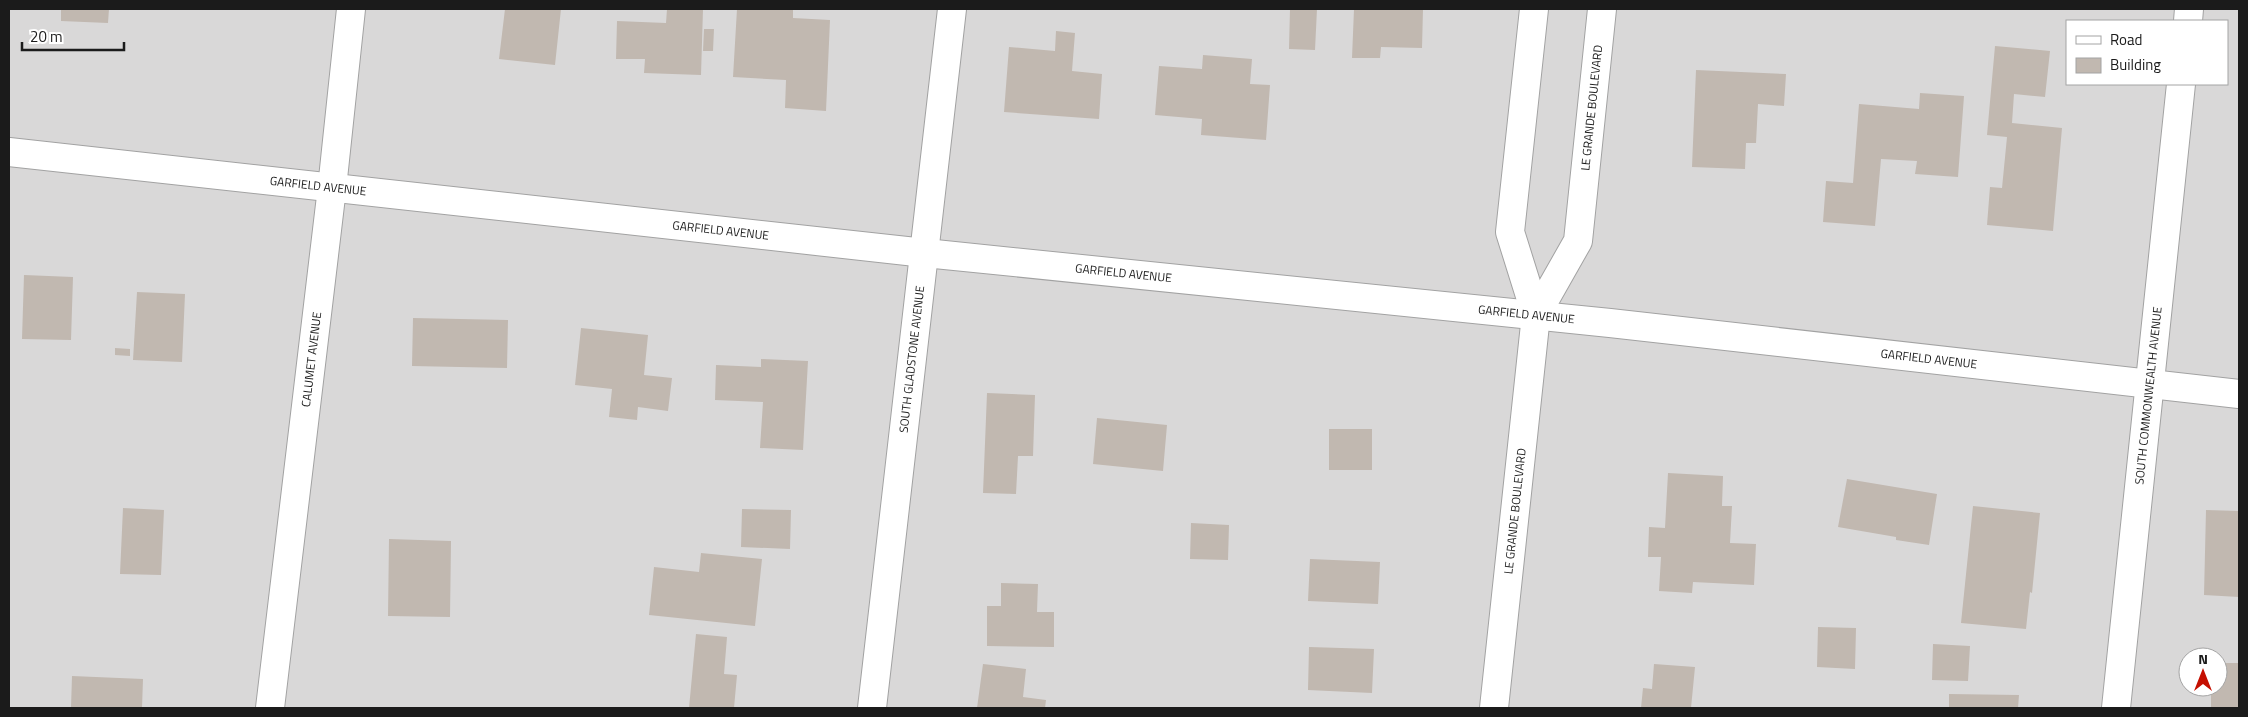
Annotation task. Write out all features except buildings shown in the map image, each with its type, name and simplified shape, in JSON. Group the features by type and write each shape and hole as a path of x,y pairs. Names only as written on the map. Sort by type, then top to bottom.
{"street":[{"name":"CALUMET AVENUE","path":"270,708 332,188 351,9"},
{"name":"SOUTH GLADSTONE AVENUE","path":"872,708 952,9"},
{"name":"LE GRANDE BOULEVARD","path":"1534,9 1510,232 1536,315"},
{"name":"LE GRANDE BOULEVARD","path":"1494,708 1536,315 1578,241 1602,9"},
{"name":"SOUTH COMMONWEALTH AVENUE","path":"2116,708 2181,85"},
{"name":"GARFIELD AVENUE","path":"9,152 925,253 1536,315 2239,394"}],"shaded area":[{"path":"9,9 2239,9 2239,708 9,708"}]}
